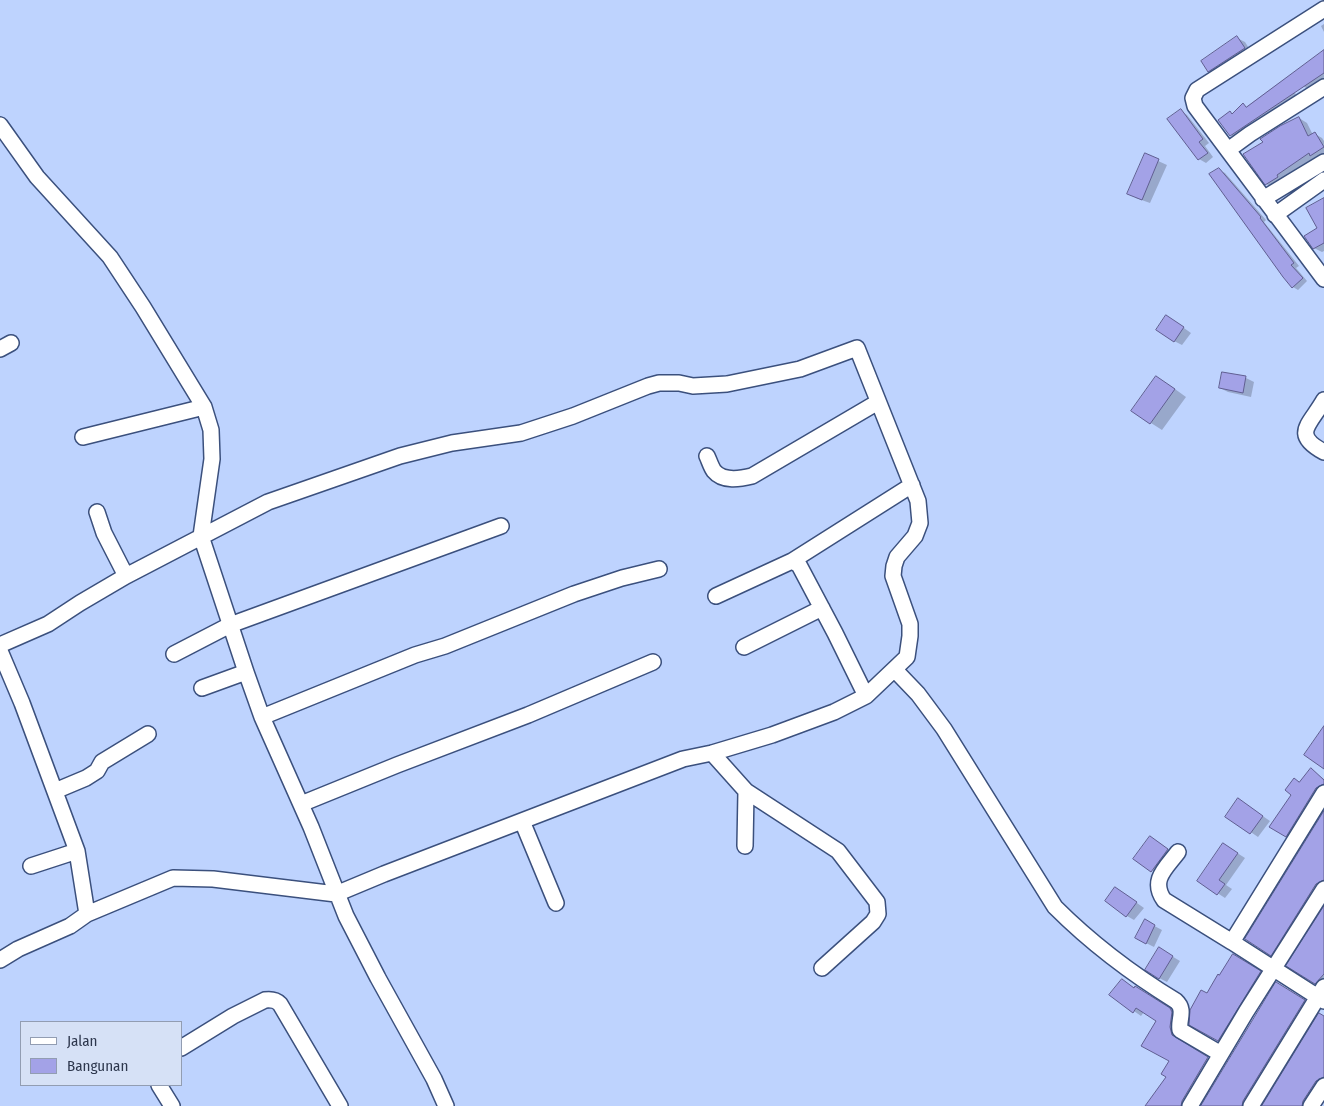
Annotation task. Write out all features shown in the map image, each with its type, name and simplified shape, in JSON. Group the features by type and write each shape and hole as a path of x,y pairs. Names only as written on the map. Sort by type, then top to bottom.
{"street":[{"path":"1324,10 1195,93 1192,98 1195,106 1275,215 1318,260 1324,279"},
{"path":"1228,150 1324,87"},
{"path":"0,125 37,177 110,257 143,306 204,407 211,430 212,459 200,536 246,672 262,717 322,853 336,894 346,916 434,1079 446,1106"},
{"path":"1263,199 1324,162"},
{"path":"1275,215 1324,180"},
{"path":"0,645 48,624 126,576 268,502 400,456 452,444 522,433 574,416 648,386 659,384 693,386 727,384 800,369 856,348 918,501 920,523 915,536 898,557 894,566 893,576 910,624 907,657 866,696 834,712 781,732 712,753 683,759 336,894 214,879 172,878 87,914 70,926 18,949 0,960"},
{"path":"1324,400 1306,434 1310,444 1324,452"},
{"path":"707,456 714,470 719,475 739,479 752,476 878,402"},
{"path":"84,437 204,407"},
{"path":"716,596 792,561 912,485"},
{"path":"97,512 104,533 126,576"},
{"path":"174,654 230,625 501,526"},
{"path":"792,561 799,565 866,696"},
{"path":"262,717 574,594 622,578 659,569"},
{"path":"744,647 822,608"},
{"path":"0,651 11,674 76,851 87,914"},
{"path":"301,804 528,715 653,662"},
{"path":"895,670 918,694 944,729 1050,901 1076,928 1102,950 1139,978 1176,1001 1182,1009 1180,1030 1221,1054"},
{"path":"202,688 246,672"},
{"path":"55,792 86,778 97,771 102,762 148,734"},
{"path":"712,753 746,791 838,851 877,902 878,914 873,922 822,968"},
{"path":"745,846 746,791"},
{"path":"1232,942 1324,792"},
{"path":"522,821 556,903"},
{"path":"31,866 76,851"},
{"path":"1178,852 1160,875 1158,887 1159,893 1164,900 1274,969 1322,995 1252,1106"},
{"path":"1190,1106 1324,889"},
{"path":"182,1047 233,1016 266,1000 276,1001 340,1106"},
{"path":"160,1086 172,1106"},
{"path":"1311,1106 1324,1086"}],"building":[{"path":"1237,36 1245,48 1208,72 1201,61"},
{"path":"1324,50 1324,73 1230,136 1218,120 1230,111 1232,114 1243,103 1246,107"},
{"path":"1181,109 1203,139 1199,142 1208,153 1198,160 1167,119"},
{"path":"1299,117 1308,136 1315,132 1324,147 1310,156 1309,153 1265,185 1243,154 1263,142 1260,139"},
{"path":"1145,153 1159,159 1142,200 1127,194"},
{"path":"1219,168 1261,217 1294,263 1291,265 1303,278 1292,288 1209,174"},
{"path":"1324,198 1324,243 1313,249 1304,236 1317,228 1306,208"},
{"path":"1166,315 1184,327 1174,342 1156,330"},
{"path":"1222,372 1246,376 1243,393 1219,388"},
{"path":"1156,376 1175,389 1150,424 1131,411"},
{"path":"1324,726 1324,769 1304,755"},
{"path":"1311,768 1324,780 1324,784 1316,788 1286,837 1269,827 1291,795 1285,790 1294,778 1299,782"},
{"path":"1238,798 1263,816 1250,834 1225,817"},
{"path":"1324,811 1324,880 1316,884 1271,956 1245,939"},
{"path":"1150,836 1168,849 1151,872 1133,859"},
{"path":"1223,843 1238,853 1219,880 1225,884 1217,895 1197,881"},
{"path":"1115,887 1137,902 1126,917 1105,901"},
{"path":"1324,906 1324,974 1315,984 1286,966"},
{"path":"1145,919 1155,925 1146,944 1135,938"},
{"path":"1159,947 1173,956 1159,979 1145,970"},
{"path":"1233,954 1261,971 1218,1041 1189,1025 1190,1010 1201,990 1207,993"},
{"path":"1122,979 1170,1008 1172,1012 1170,1027 1172,1035 1208,1057 1182,1101 1181,1106 1145,1106 1166,1077 1161,1074 1169,1061 1141,1046 1156,1021 1136,1008 1133,1013 1109,995"},
{"path":"1276,982 1305,1000 1243,1101 1242,1106 1201,1106"},
{"path":"1319,1013 1324,1016 1324,1077 1316,1081 1303,1101 1302,1106 1262,1106"}]}
